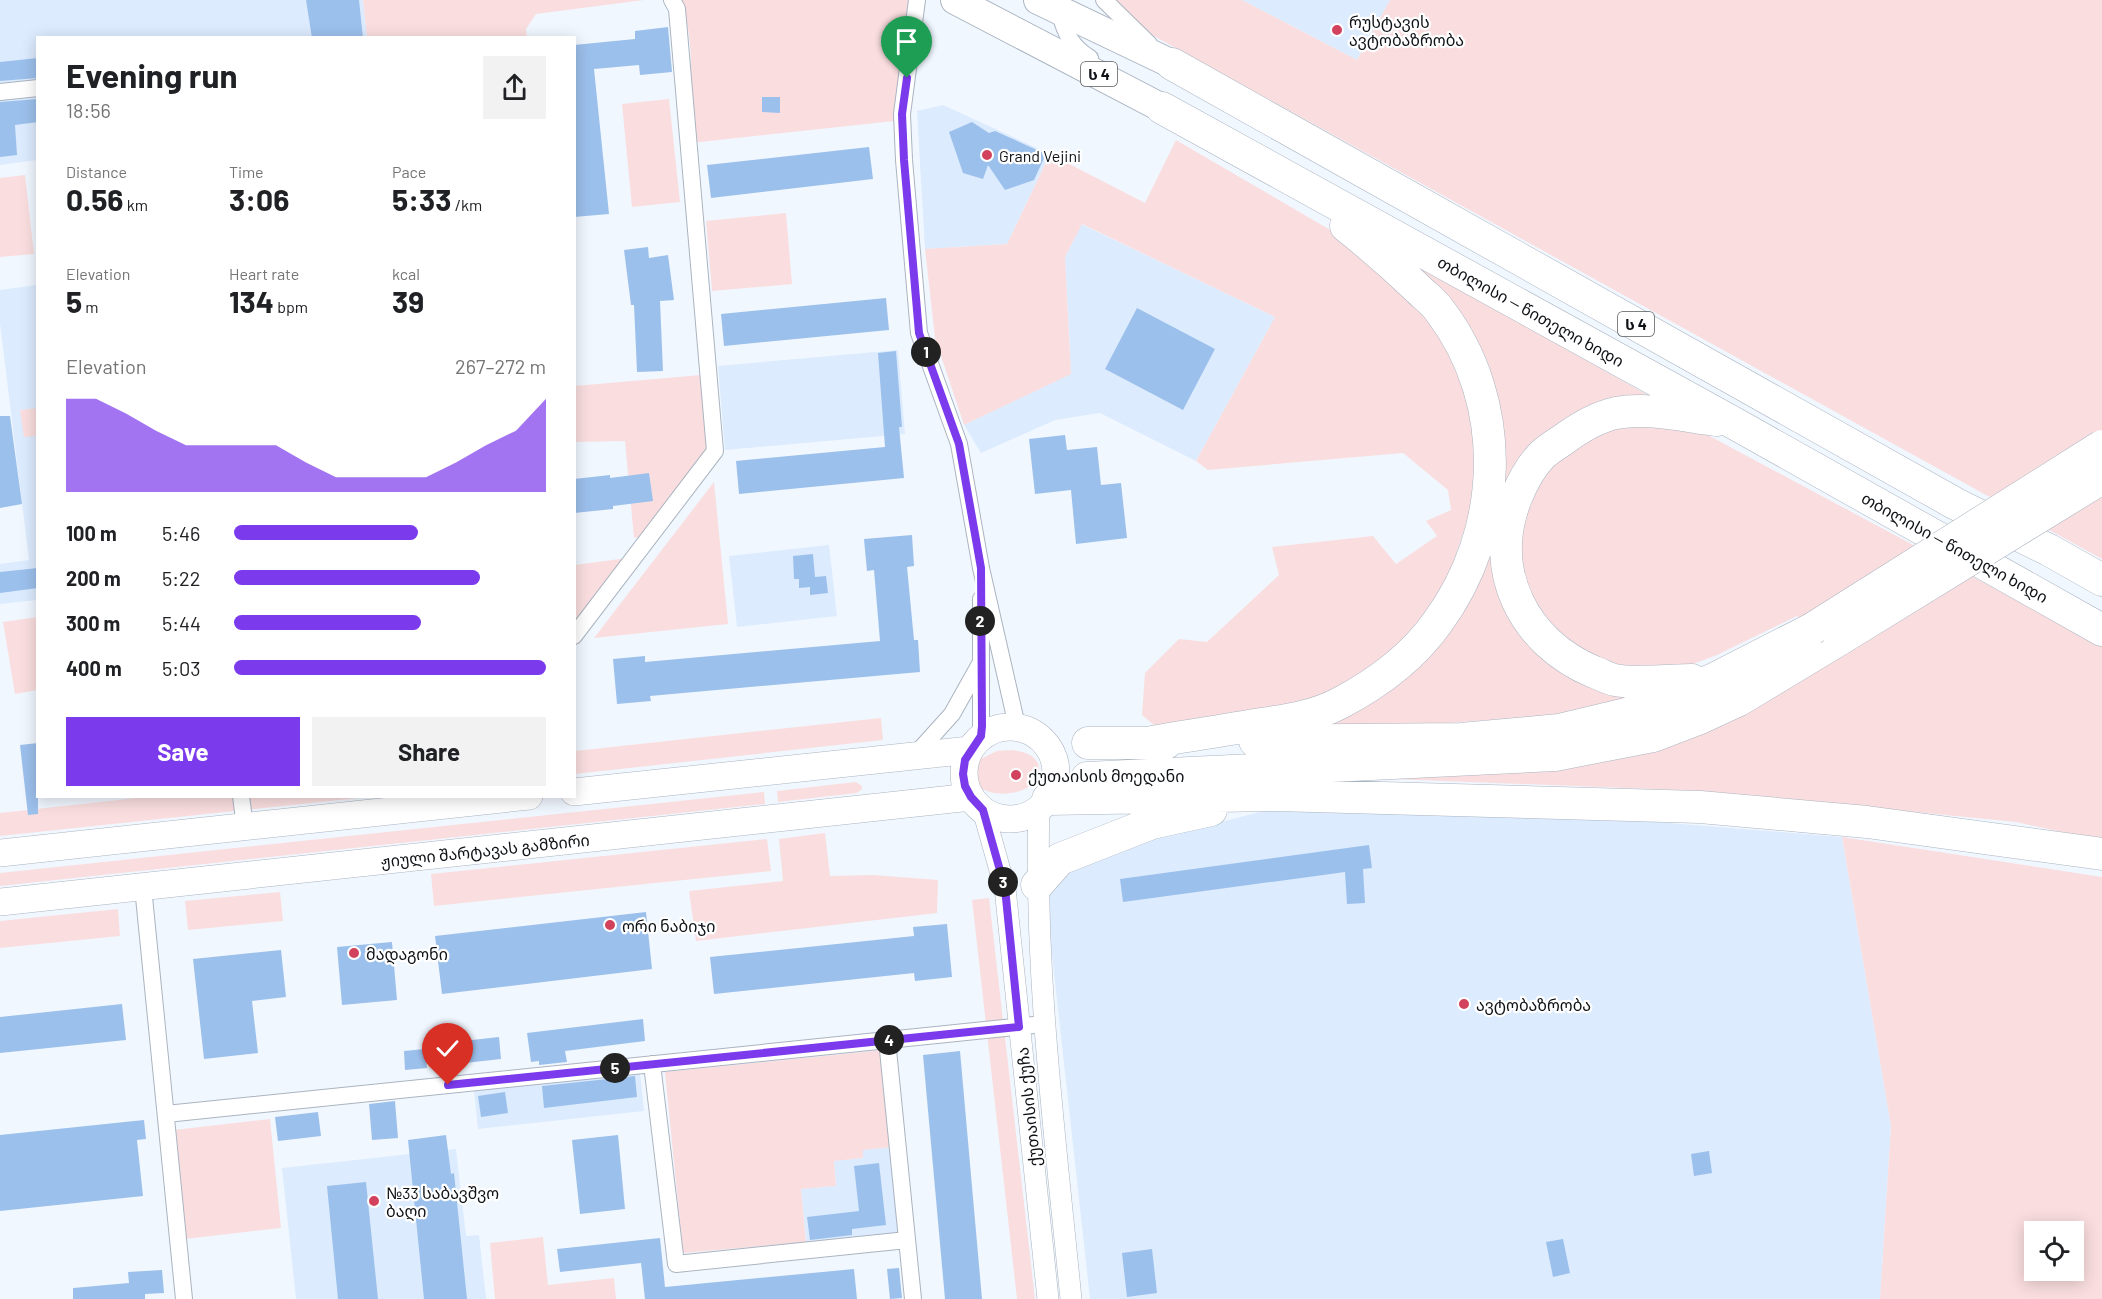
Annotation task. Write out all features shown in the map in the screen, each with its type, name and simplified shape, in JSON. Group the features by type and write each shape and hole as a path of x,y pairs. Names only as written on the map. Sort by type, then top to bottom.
{"highway":[{"name":"თბილისი — წითელი ხიდი","path":"955,0 1277,171 1732,422 2102,630"},
{"name":"ს 4","path":"1053,4 1172,64 1956,504 2049,550 2102,580"},
{"path":"1146,743 1301,718 1338,704 1381,679 1408,656 1437,623 1456,593 1474,554 1486,513 1491,478 1489,420 1480,386 1471,364 1440,310 1383,255 1277,171"},
{"path":"1714,679 1616,681 1568,660 1547,643 1529,620 1517,599 1508,573 1505,543 1509,516 1523,482 1542,455 1570,434 1596,420 1638,411 1732,422"},
{"path":"1047,798 1090,778 1555,755 1653,736 1700,718 1749,695 1826,634 2102,446"},
{"path":"1088,743 1461,739 1560,730 1626,714 1826,634 2102,478"},
{"path":"1047,798 1276,795 1700,807 1867,822 2102,854"},
{"path":"1037,885 1060,859 1152,823 1276,795"}],"main road":[{"path":"1017,726 1034,733 1048,745 1055,759 1047,798 1031,814 1011,819 1001,818 977,804 965,786 963,774 965,760 976,743 998,727 1017,726"},
{"path":"576,792 915,756 976,743"},
{"path":"1048,745 1088,743"},
{"path":"0,853 511,798"},
{"name":"ჟიული შარტავას გამზირი","path":"0,902 977,804"}],"street":[{"path":"576,633 715,451 677,9 672,0"},
{"path":"917,0 902,114 919,333 959,444 981,568 1017,726"},
{"path":"1104,0 1137,34 1172,64"},
{"path":"1053,4 1069,41 1079,52 1125,78 1162,108"},
{"path":"0,92 36,88"},
{"path":"976,743 981,568"},
{"path":"915,756 952,714 980,663"},
{"path":"241,798 245,827"},
{"name":"ქუთაისის ქუჩა","path":"1047,798 1037,885 1044,1024 1071,1299"},
{"name":"ქუთაისის ქუჩა","path":"977,804 1005,888 1048,1299"},
{"path":"143,887 184,1299"},
{"path":"166,1114 1044,1024"},
{"path":"887,1040 913,1299"},
{"path":"652,1064 676,1264 907,1240"}],"shaded area":[{"path":"0,0 363,0 367,36 36,36 36,160 0,165"},
{"path":"363,0 644,0 536,14 526,29 527,36 367,36"},
{"path":"680,0 908,0 894,121 691,143 691,52 686,17"},
{"path":"1113,0 1242,0 1357,60 1390,0 2102,0 2102,559 1143,30"},
{"name":"რუსტავის ავტობაზრობა","path":"1242,0 1390,0 1357,60"},
{"path":"669,99 680,202 632,207 622,104"},
{"path":"943,105 1050,154 1007,244 925,249 917,111"},
{"path":"1176,140 1356,245 1429,319 1461,377 1477,444 1473,504 1451,569 1423,621 1369,671 1310,702 1241,718 1154,725 1142,715 1145,673 1179,639 1207,642 1279,575 1272,547 1373,536 1396,564 1437,536 1426,521 1451,510 1448,490 1403,453 1208,470 1196,461 1275,317 1082,224 1065,257 1071,374 964,425 935,338 925,249 1007,244 1050,154 1145,203"},
{"path":"25,175 34,254 0,257 0,178"},
{"path":"786,213 792,284 712,291 706,221"},
{"path":"1081,224 1275,317 1196,461 1100,413 1055,420 981,453 964,425 1071,373 1065,257"},
{"path":"1409,260 1658,401 1590,407 1497,505 1492,564 1505,607 1652,691 1585,713 1299,734 1439,638 1498,457"},
{"path":"36,285 36,600 0,604 0,564 29,560 0,323 0,290"},
{"path":"898,350 905,434 725,450 718,366"},
{"path":"701,375 707,455 649,535 634,538 625,441 576,442 576,386"},
{"path":"36,408 36,436 24,437 20,410"},
{"path":"1607,424 1691,426 2102,646 2102,841 2016,822 1702,791 1341,777 1840,649 1797,616 1717,655 1682,668 1645,674 1580,654 1528,606 1521,566 1521,526 1531,490 1561,449"},
{"path":"714,482 728,624 594,638"},
{"path":"829,545 837,616 737,627 729,556"},
{"path":"627,558 576,625 576,565"},
{"path":"36,617 36,690 15,694 3,622"},
{"path":"881,718 883,740 576,774 576,751"},
{"path":"1012,750 1026,753 1037,761 1039,770 1036,780 1027,788 1001,794 988,791 978,785 973,775 976,761 997,751"},
{"path":"856,782 862,786 857,793 778,802 777,791"},
{"path":"764,792 765,804 0,886 0,873"},
{"path":"137,798 359,798 0,836 0,813"},
{"name":"ავტობაზრობა","path":"1508,810 1842,837 1891,1126 1880,1299 1090,1299 1044,882 1092,855 1264,811"},
{"path":"825,833 830,876 873,875 938,880 937,913 696,941 689,891 783,881 779,839"},
{"path":"1842,837 2102,877 2102,1299 1880,1299 1891,1126"},
{"path":"767,839 771,871 434,906 431,874"},
{"path":"280,892 283,921 188,930 185,901"},
{"path":"989,898 1035,1299 1017,1299 972,900"},
{"path":"118,909 120,936 0,948 0,921"},
{"path":"883,1050 893,1147 863,1150 863,1158 834,1161 836,1186 801,1189 806,1242 683,1253 665,1072"},
{"path":"640,1073 644,1111 478,1129 474,1091"},
{"path":"270,1119 281,1228 185,1239 174,1130"},
{"path":"893,1147 901,1232 806,1242 801,1189 836,1186 834,1161 863,1158 862,1150"},
{"name":"№33 საბავშვო ბაღი","path":"456,1149 466,1236 479,1235 486,1299 296,1299 282,1168"},
{"path":"543,1237 548,1285 614,1278 616,1299 495,1299 490,1243"}],"building":[{"path":"306,0 359,0 363,36 312,36"},
{"path":"668,27 672,72 640,75 639,65 594,69 609,214 576,217 576,45 635,39 635,31"},
{"path":"36,58 36,78 0,81 0,62"},
{"path":"762,97 780,97 780,113 762,112"},
{"path":"36,99 36,122 15,125 17,155 0,157 0,102"},
{"name":"Grand Vejini","path":"972,122 989,133 995,131 1046,154 1034,180 1005,190 988,165 983,179 963,173 949,132"},
{"path":"869,147 873,179 711,198 707,165"},
{"path":"648,247 649,258 668,255 674,300 660,301 663,371 637,372 634,305 631,305 624,250"},
{"path":"886,298 889,330 724,346 721,314"},
{"path":"1137,308 1215,349 1183,410 1105,369"},
{"path":"896,351 904,478 739,494 736,461 885,447 878,353"},
{"path":"0,416 10,416 22,504 0,508"},
{"path":"1065,435 1067,450 1097,447 1101,485 1121,483 1127,538 1076,544 1071,490 1035,494 1029,439"},
{"path":"649,473 653,501 613,506 613,509 576,513 576,479 610,475 610,478"},
{"path":"912,535 914,566 907,567 914,640 918,640 920,672 650,696 651,701 617,704 613,659 645,656 645,662 880,641 874,570 867,571 864,539"},
{"path":"813,554 815,577 826,576 828,593 810,595 810,587 799,588 799,579 794,579 793,556"},
{"path":"36,568 36,588 0,593 0,572"},
{"path":"36,743 38,814 28,815 20,745"},
{"path":"1369,845 1372,868 1363,869 1365,903 1347,904 1345,872 1123,902 1120,879"},
{"path":"646,912 652,969 442,994 435,936"},
{"path":"947,924 952,977 915,981 914,973 714,994 710,957 914,936 913,927"},
{"path":"392,942 397,1000 342,1005 337,947"},
{"path":"281,950 286,997 252,1001 258,1053 204,1059 193,959"},
{"path":"122,1004 126,1040 0,1053 0,1017"},
{"path":"643,1019 645,1041 565,1051 567,1062 539,1065 539,1061 531,1062 527,1033"},
{"path":"499,1037 501,1059 456,1064 454,1042"},
{"path":"425,1049 427,1068 405,1070 404,1051"},
{"path":"960,1051 982,1299 945,1299 923,1055"},
{"path":"635,1076 637,1097 544,1108 542,1086"},
{"path":"505,1092 508,1113 481,1117 478,1096"},
{"path":"395,1101 398,1138 372,1140 369,1104"},
{"path":"318,1112 321,1136 278,1141 275,1117"},
{"path":"144,1120 146,1139 137,1140 143,1196 0,1211 0,1135"},
{"path":"446,1135 451,1174 454,1173 467,1299 424,1299 408,1140"},
{"path":"618,1135 625,1209 580,1214 572,1140"},
{"path":"1709,1151 1712,1173 1694,1176 1691,1154"},
{"path":"879,1163 886,1225 852,1229 852,1235 810,1240 807,1217 859,1211 854,1166"},
{"path":"366,1182 378,1299 338,1299 327,1186"},
{"path":"660,1238 665,1287 854,1269 857,1299 645,1299 641,1263 560,1272 557,1249"},
{"path":"1563,1239 1570,1273 1553,1277 1546,1242"},
{"path":"1152,1249 1157,1293 1127,1297 1122,1253"},
{"path":"899,1268 902,1298 890,1299 887,1269"},
{"path":"162,1270 164,1293 145,1294 145,1299 73,1299 73,1288 129,1283 128,1272"}],"place":[{"name":"რუსტავის ავტობაზრობა","path":"1337,30"},
{"name":"Grand Vejini","path":"987,155"},
{"name":"ქუთაისის მოედანი","path":"1016,775"},
{"name":"ორი ნაბიჯი","path":"610,925"},
{"name":"მადაგონი","path":"354,953"},
{"name":"ავტობაზრობა","path":"1464,1004"},
{"name":"№33 საბავშვო ბაღი","path":"374,1201"}],"route":[{"path":"448,1085 1019,1027 1005,888 983,810 971,797 965,786 963,774 965,760 981,736 982,726 981,568 959,444 919,333 904,160 902,114 907,78"}]}
